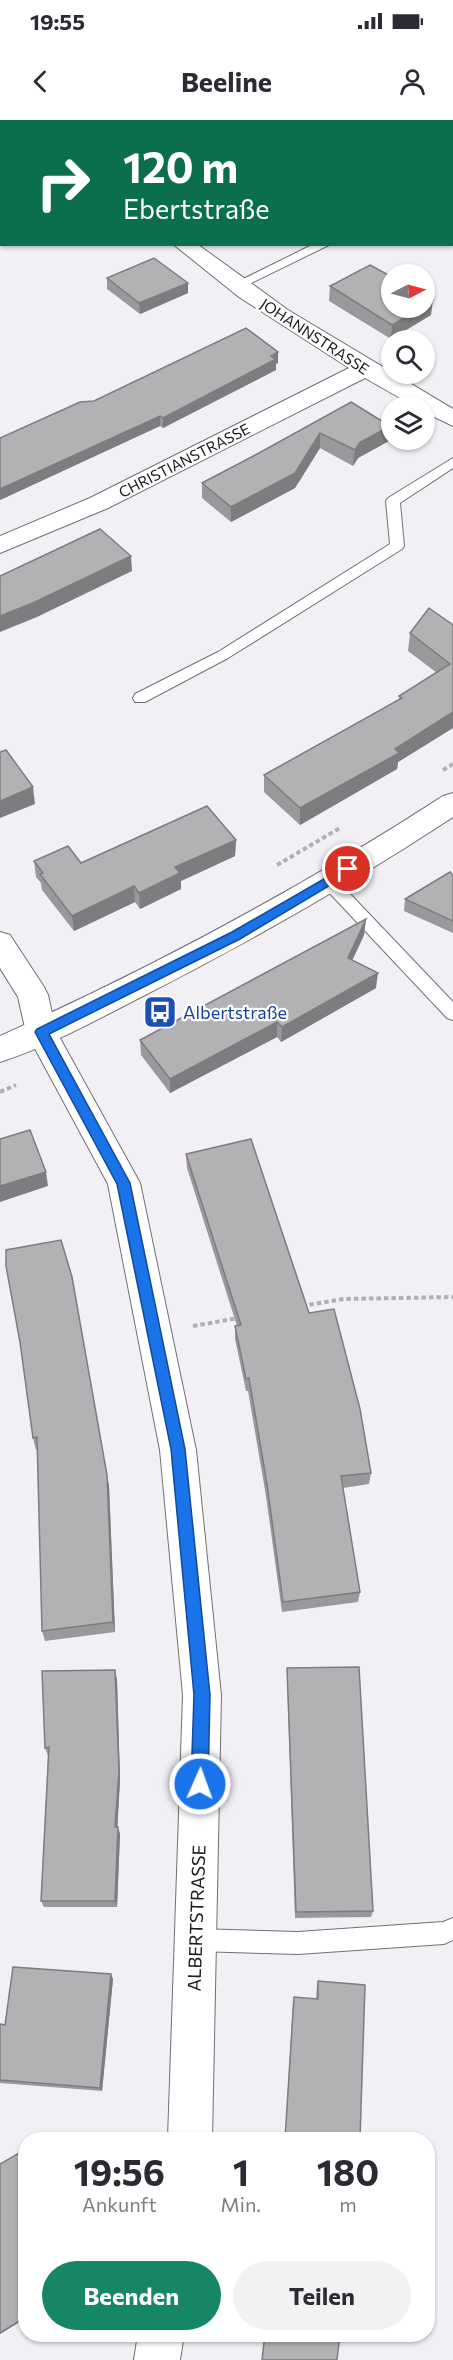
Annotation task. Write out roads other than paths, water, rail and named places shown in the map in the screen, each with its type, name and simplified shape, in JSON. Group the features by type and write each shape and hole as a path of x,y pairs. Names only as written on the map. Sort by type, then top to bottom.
{"street":[{"name":"JOHANNSTRASSE","path":"186,246 237,285 365,369 453,419"},
{"name":"CHRISTIANSTRASSE","path":"0,545 99,503 365,369"},
{"path":"0,1050 236,936 453,803"},
{"name":"ALBERTSTRASSE","path":"0,944 33,995 41,1032 124,1183 178,1449 202,1695 190,2132"},
{"path":"157,2360 160,2342"}],"lane":[{"path":"237,285 321,246"},
{"path":"140,698 222,655 397,546 393,501 453,462"},
{"path":"327,881 453,1013"},
{"path":"195,1940 298,1943 444,1933 453,1929"}],"place":[{"name":"Albertstraße","path":"160,1012"}]}
